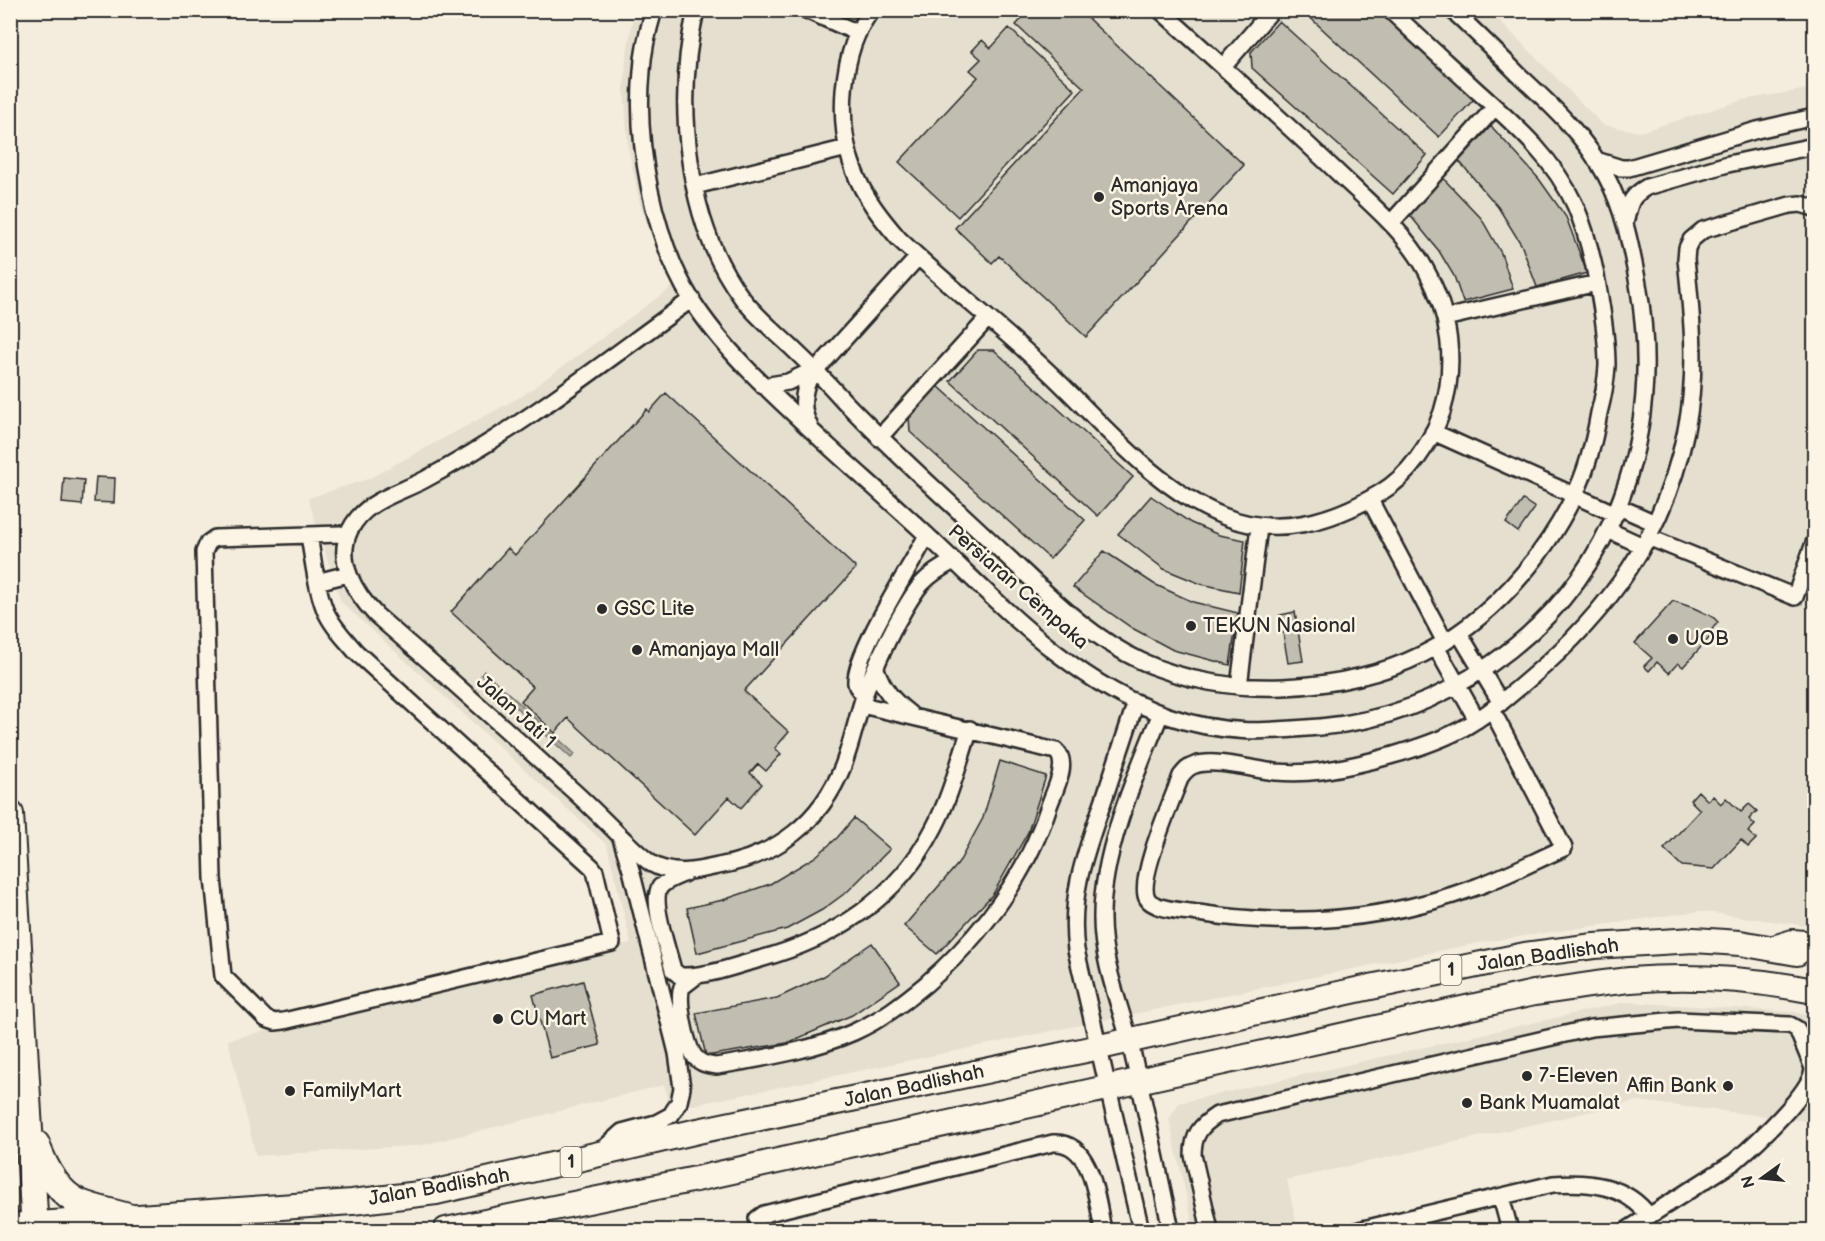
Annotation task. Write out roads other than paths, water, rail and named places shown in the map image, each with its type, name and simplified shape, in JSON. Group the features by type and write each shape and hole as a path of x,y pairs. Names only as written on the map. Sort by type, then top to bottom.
{"highway":[{"path":"10,814 29,1124 27,1227"},
{"path":"1777,948 1793,943 1815,945"},
{"path":"29,1124 43,1163 55,1182 78,1202 134,1219"}],"main road":[{"name":"Jalan Badlishah","path":"27,1227 352,1202 436,1192 710,1129 1100,1047 1361,988 1537,954 1594,946 1694,940 1777,948 1815,957"},
{"name":"Jalan Badlishah","path":"446,1230 702,1178 1511,998 1605,983 1655,979 1761,982 1815,991"}],"street":[{"name":"Persiaran Cempaka","path":"654,10 641,72 642,146 649,182 667,247 678,274 710,325 763,386 1048,646 1077,668 1136,702 1161,713 1222,730 1272,731 1367,720 1410,708 1458,686 1481,670 1527,636 1564,598 1584,572 1618,510 1633,466 1639,441 1646,342 1640,297 1625,223 1607,177 1573,129 1555,109 1452,10"},
{"path":"696,10 688,44 685,93 686,140 705,222 719,259 742,298 815,369 879,438 1049,597 1101,638 1142,662 1176,674 1239,686 1272,688 1329,684 1384,670 1441,644 1459,633 1506,592 1548,542 1576,494 1587,464 1605,385 1605,339 1598,283 1586,235 1567,189 1546,158 1520,129 1390,10"},
{"path":"806,10 858,33"},
{"path":"872,10 858,33 849,60 844,88 843,121 853,169 864,193 886,225 918,257 1041,364 1156,477 1186,498 1225,517 1259,527 1289,527 1320,520 1370,500 1402,476 1418,457 1433,432 1447,395 1450,340 1445,318 1426,270 1411,246 1391,223 1160,10"},
{"path":"1223,67 1272,10"},
{"path":"1391,223 1495,107"},
{"path":"1596,160 1621,168 1629,168 1757,130 1815,117"},
{"path":"1625,223 1632,199 1647,187 1728,164 1815,146"},
{"path":"695,186 847,148"},
{"path":"1459,633 1481,670 1496,707 1564,848 1501,877 1449,897 1358,918 1304,921 1227,918 1162,907 1150,902 1145,888 1149,868 1161,826 1181,776 1186,770 1194,765 1206,763 1293,773 1329,770 1430,743 1477,720 1496,707 1541,669 1598,612 1618,587 1645,542 1673,477 1686,431 1692,385 1693,335 1686,259 1687,248 1691,240 1703,230 1790,205 1801,204 1815,208"},
{"path":"813,432 804,412 803,402 806,385 815,369 918,257"},
{"path":"1445,318 1598,283"},
{"path":"309,535 317,582 325,610 334,626 356,652 592,867 595,871 612,943 284,1021 275,1022 266,1019 224,976 213,878 204,552 208,543 215,538 340,534 347,537 359,516 379,500 421,481 478,450 545,405 692,299"},
{"path":"879,438 988,318"},
{"path":"763,386 788,382 815,369"},
{"path":"1433,432 1576,494 1654,523"},
{"path":"1370,500 1441,644 1458,686 1477,720"},
{"path":"1239,686 1259,527"},
{"path":"1608,530 1795,597 1815,543"},
{"path":"620,835 684,1050 704,1064 717,1066 787,1053 838,1038 876,1021 934,977 974,938 1012,887 1027,861 1044,821 1062,761 1056,751 912,716 863,699 856,683 867,643 927,535"},
{"name":"Jalan Jati 1","path":"347,537 344,552 348,574 360,597 376,615 653,864 669,871 688,872 733,864 779,845 799,830 818,809 836,782 863,699 886,643 914,592 924,579 954,561"},
{"path":"317,582 348,574"},
{"path":"876,669 890,697 912,716"},
{"path":"1136,702 1086,851 1074,903 1073,920 1076,950 1141,1230"},
{"path":"1161,713 1123,815 1108,866 1101,917 1108,965 1139,1080 1171,1230"},
{"path":"595,1156 622,1132 656,1123 671,1115 679,1102 684,1050 679,998 682,987 690,979 801,946 867,910 901,878 923,849 936,826 970,729"},
{"path":"688,872 669,880 661,886 656,895 673,970 680,976 695,977"},
{"path":"1210,1230 1193,1155 1193,1145 1196,1134 1203,1124 1217,1115 1580,1030 1610,1025 1677,1020 1790,1025 1797,1029 1814,1068 1809,1082 1788,1108 1750,1149 1722,1171 1627,1230"},
{"path":"757,1219 764,1214 1062,1142 1078,1152 1089,1169 1103,1230"},
{"path":"1361,1230 1553,1184 1590,1183 1605,1186 1629,1196 1649,1216"},
{"path":"1501,1197 1510,1230"}],"place":[{"name":"Amanjaya Sports Arena","path":"1099,197"},
{"name":"GSC Lite","path":"602,609"},
{"name":"TEKUN Nasional","path":"1191,626"},
{"name":"UOB","path":"1673,639"},
{"name":"Amanjaya Mall","path":"637,650"},
{"name":"CU Mart","path":"498,1019"},
{"name":"7-Eleven","path":"1527,1076"},
{"name":"Affin Bank","path":"1728,1086"},
{"name":"FamilyMart","path":"290,1091"},
{"name":"Bank Muamalat","path":"1467,1103"}]}
